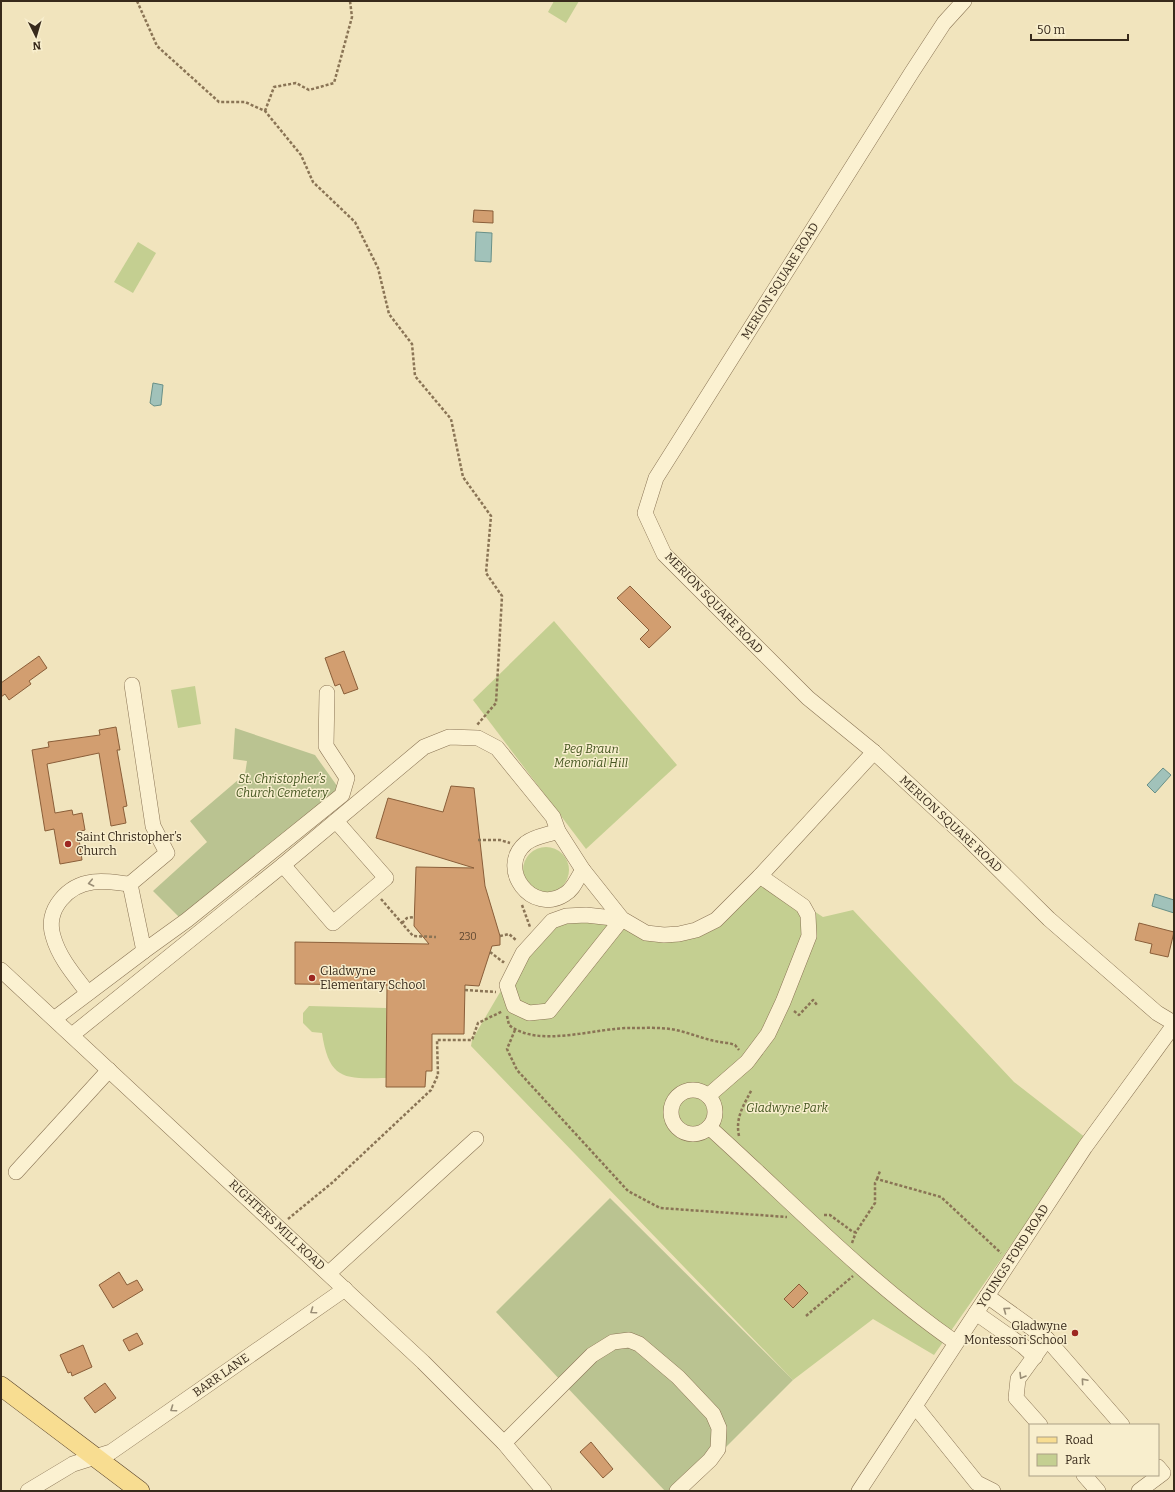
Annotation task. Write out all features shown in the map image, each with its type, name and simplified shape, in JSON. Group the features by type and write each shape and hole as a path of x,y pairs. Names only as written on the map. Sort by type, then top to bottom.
{"main road":[{"path":"1,1386 140,1491"}],"street":[{"name":"MERION SQUARE ROAD","path":"964,1 944,24 912,72 656,478 645,512 664,554 808,698 874,752 968,839 1048,918 1157,1013 1174,1024"},
{"path":"88,994 59,951 52,932 52,914 64,896 88,883 103,881 130,884 167,853 153,826 132,685"},
{"path":"54,1019 187,920 342,795 347,778 326,746 327,693"},
{"path":"72,1035 283,865 424,747 449,737 478,738 498,748 553,817 558,831 583,870 622,919 646,933 664,935 696,930 716,920 760,876 874,752"},
{"path":"283,865 333,923 386,878 336,821"},
{"path":"558,831 547,836 536,837 526,843 519,851 515,861 515,872 518,883 525,891 534,897 545,900 556,899 566,894 583,870"},
{"path":"708,1096 747,1062 764,1040 775,1020 809,936 808,915 803,906 760,876"},
{"path":"130,884 144,952"},
{"path":"586,915 622,919 549,1011 529,1014 506,1008 507,984 523,953 552,921 566,916 586,915"},
{"name":"RIGHTERS MILL ROAD","path":"1,970 329,1273 423,1362 504,1443 544,1491"},
{"name":"YOUNGS FORD ROAD","path":"858,1491 915,1406 955,1342 976,1314 1086,1147 1174,1024"},
{"path":"16,1172 109,1070"},
{"path":"697,1091 708,1096 715,1108 713,1121 710,1127 700,1133 688,1133 682,1131 674,1122 672,1111 676,1100 685,1092 697,1091"},
{"path":"710,1127 862,1268 920,1317 955,1342"},
{"path":"329,1273 476,1139"},
{"name":"BARR LANE","path":"28,1491 73,1464 111,1452 345,1289"},
{"path":"987,1296 1047,1339 1121,1424"},
{"path":"976,1314 1023,1346 1035,1357"},
{"path":"1039,1424 1016,1398 1018,1379 1047,1339"},
{"path":"504,1443 592,1355 613,1342 629,1340 644,1348 678,1377 713,1414 719,1428 718,1448 710,1460 678,1491"},
{"path":"915,1406 977,1483 993,1491"},
{"path":"1085,1476 1098,1491"},
{"path":"1139,1491 1157,1476"}],"path":[{"path":"137,1 157,46 219,102 245,102 265,111 301,155 313,182 355,222 378,268 389,314 412,344 415,376 451,419 463,477 491,516 486,573 502,596 496,703 466,737"},
{"path":"265,111 274,87 296,83 309,90 334,83 352,16 350,1"},
{"path":"478,840 500,840 514,845"},
{"path":"373,889 413,936 436,937"},
{"path":"526,902 520,899 531,929 535,924"},
{"path":"402,924 407,918 414,917"},
{"path":"500,936 509,934 520,944"},
{"path":"500,966 503,962"},
{"path":"495,987 497,997"},
{"path":"465,990 496,992"},
{"path":"799,1015 813,1000 817,1005"},
{"path":"279,1227 332,1182 431,1090 438,1075 437,1040 472,1040 478,1023 506,1008 509,1025 515,1030 524,1034 542,1036 631,1028 675,1030 735,1045 747,1062"},
{"path":"515,1030 507,1049 517,1070 628,1191 660,1208 809,1218 822,1214 830,1215 853,1232 856,1232 875,1204 875,1183 880,1171"},
{"path":"740,1140 737,1122 739,1113 752,1088"},
{"path":"877,1179 941,1198 1010,1261"},
{"path":"806,1316 862,1268"}],"green space":[{"path":"554,1 579,1 566,23 548,12"},
{"path":"138,242 156,253 133,293 114,282"},
{"name":"Peg Braun Memorial Hill","path":"554,621 677,765 586,849 473,700"},
{"path":"195,686 201,724 178,728 171,690"},
{"name":"St. Christopher’s Church Cemetery","path":"235,728 315,755 340,790 180,918 153,891 207,842 190,821 245,774 247,761 233,759"},
{"path":"546,847 559,851 565,857 569,870 565,883 559,889 546,893 533,889 527,883 523,870 527,857 533,851"},
{"name":"Gladwyne Park","path":"760,876 823,917 853,910 1014,1082 1086,1138 934,1355 873,1319 793,1380 471,1046 472,1040 523,953 566,916 646,933 696,930"},
{"path":"309,1006 386,1008 386,1078 349,1077 341,1074 334,1068 329,1060 322,1033 312,1032 303,1023 303,1013"},
{"path":"610,1198 793,1380 682,1491 665,1491 496,1312"}],"water":[{"path":"476,232 492,233 491,262 475,261"},
{"path":"153,383 163,385 161,405 154,406 150,403"},
{"path":"1163,768 1171,775 1155,793 1147,785"},
{"path":"1155,894 1174,900 1174,913 1152,906"}],"building":[{"path":"474,210 493,211 493,223 473,222"},
{"path":"630,586 671,627 649,648 640,639 649,630 617,598"},
{"path":"344,651 358,689 344,694 340,684 335,686 325,658"},
{"path":"39,656 47,668 29,681 31,684 9,700 5,694 1,697 1,683"},
{"path":"116,727 120,750 117,750 127,806 123,807 126,823 111,826 99,753 47,764 55,813 72,810 73,815 82,813 85,830 78,832 82,860 60,864 54,829 45,831 32,750 49,747 48,742 100,735 99,730"},
{"path":"451,786 474,788 485,886 500,936 500,945 492,946 479,986 465,985 464,1034 432,1034 432,1071 426,1071 425,1087 386,1087 387,985 295,984 295,942 429,944 414,926 416,867 474,868 376,838 388,798 443,812"},
{"path":"1139,923 1174,932 1168,957 1150,953 1152,944 1135,940"},
{"path":"119,1272 127,1285 137,1280 143,1290 113,1308 99,1285"},
{"path":"799,1284 808,1293 793,1308 784,1299"},
{"path":"137,1333 143,1344 129,1351 123,1340"},
{"path":"83,1345 92,1367 72,1376 71,1372 68,1373 60,1355"},
{"path":"105,1383 116,1398 95,1413 84,1398"},
{"path":"591,1442 613,1469 603,1478 580,1452"}],"place":[{"name":"Saint Christopher’s Church","path":"68,844"},
{"name":"Gladwyne Elementary School","path":"312,978"},
{"name":"Gladwyne Montessori School","path":"1075,1333"}]}
